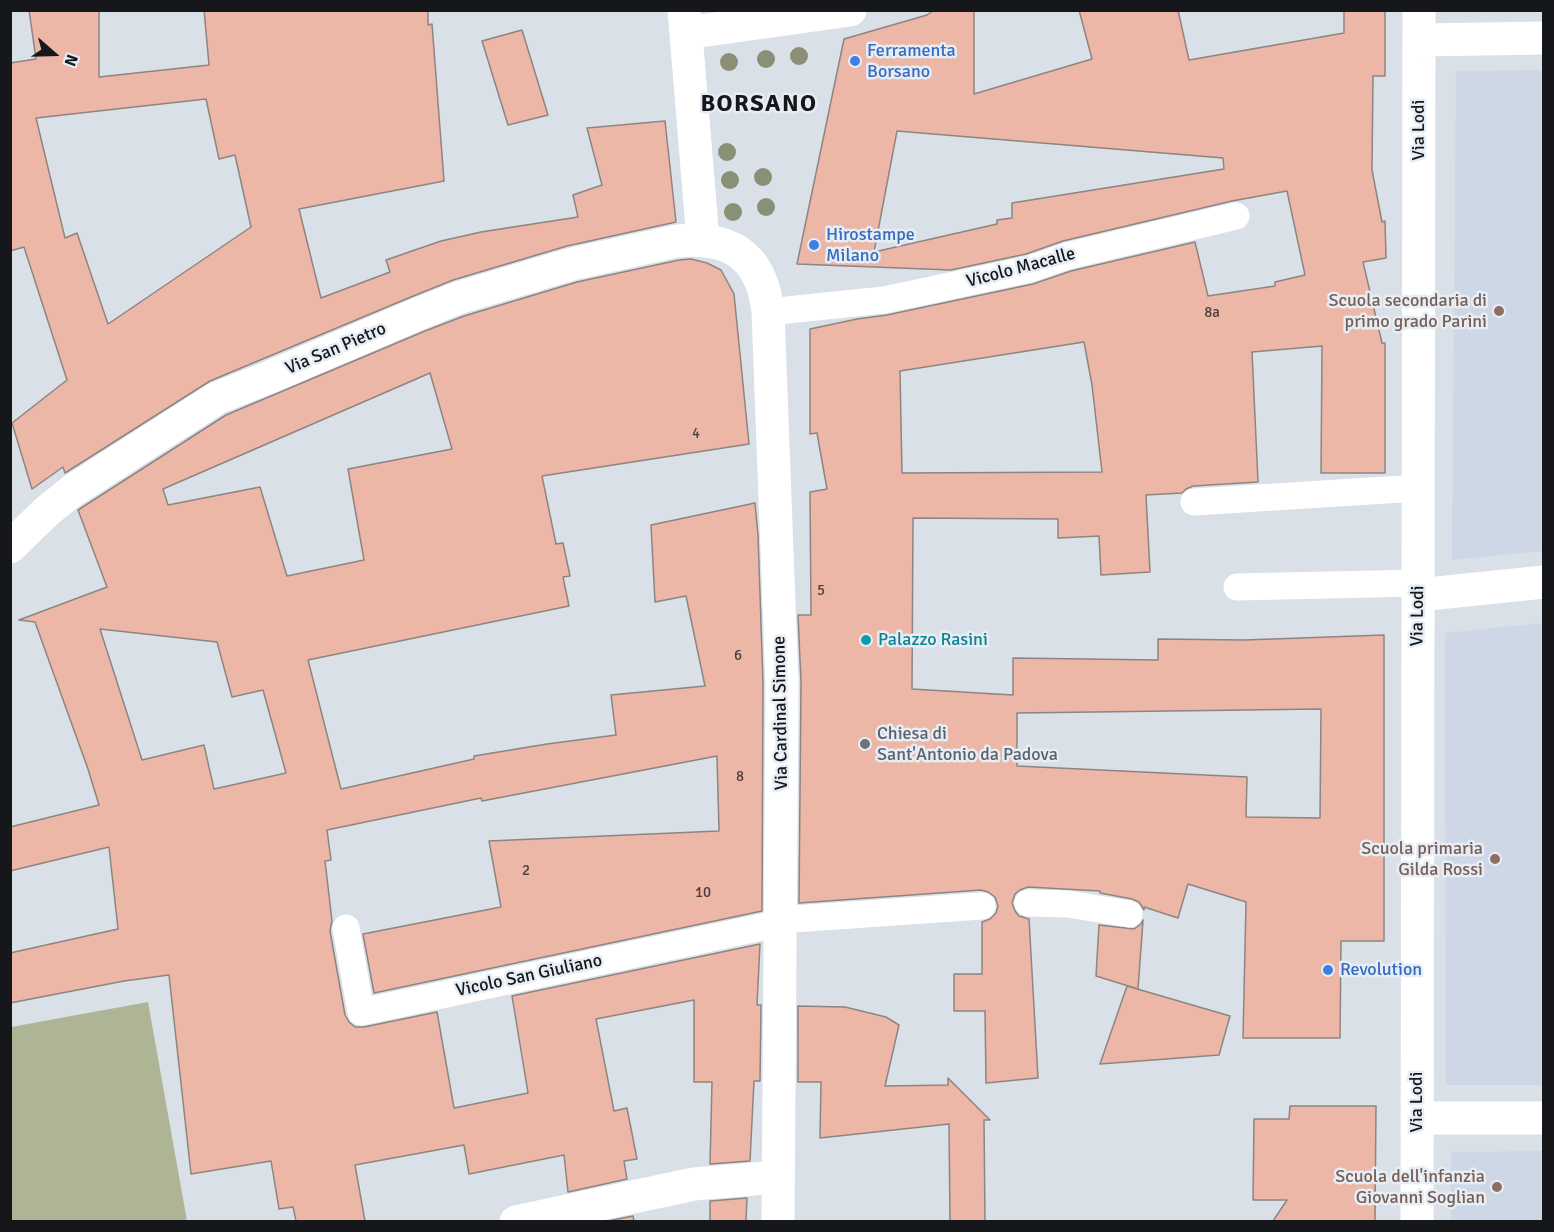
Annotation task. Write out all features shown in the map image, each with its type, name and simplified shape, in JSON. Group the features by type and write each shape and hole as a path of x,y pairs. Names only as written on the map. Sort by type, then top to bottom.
{"street":[{"path":"703,240 685,22 836,14 850,10"},
{"path":"1419,25 1544,38"},
{"name":"Via Lodi","path":"1417,1221 1419,25"},
{"name":"Via Cardinal Simone","path":"703,240 733,248 751,262 762,283 768,312 782,683 778,1221"},
{"name":"Via San Pietro","path":"10,547 46,512 72,491 217,398 270,378 397,322 458,298 572,264 677,241 703,240"},
{"path":"1418,589 1544,582"},
{"path":"1418,1118 1544,1118"},
{"path":"516,1221 694,1184 778,1177"}],"lane":[{"name":"Vicolo Macalle","path":"768,312 884,300 1030,269 1067,256 1236,216"},
{"path":"1194,502 1419,488"},
{"path":"1237,587 1418,589"},
{"path":"1028,903 1068,904 1129,914"},
{"path":"781,923 793,919 981,906"},
{"name":"Vicolo San Giuliano","path":"346,928 361,1012 781,923"}],"shaded area":[{"name":"Scuola secondaria di primo grado Parini","path":"1543,70 1543,551 1452,560 1456,71"},
{"name":"Scuola primaria Gilda Rossi","path":"1543,623 1543,1085 1446,1085 1445,633"},
{"name":"Scuola dell'infanzia Giovanni Soglian","path":"1543,1151 1543,1221 1451,1221 1451,1152"}],"green space":[{"path":"148,1002 187,1221 11,1221 11,1027"}],"building":[{"path":"29,10 99,10 99,77 209,65 204,10 428,10 428,25 432,24 444,181 299,209 321,298 390,272 386,260 441,241 481,232 578,217 573,195 602,185 587,128 665,121 676,222 567,246 453,280 411,297 210,381 65,473 63,467 32,489 12,423 67,380 24,247 10,251 10,63 36,59","holes":["206,99 219,159 235,155 251,227 108,324 77,233 65,238 36,118"]},
{"path":"934,10 974,10 974,94 1092,59 1079,10 1178,10 1189,60 1344,33 1344,10 1385,10 1385,76 1373,76 1372,170 1382,222 1385,221 1386,258 1363,262 1382,343 1385,343 1385,473 1321,473 1322,346 1252,352 1258,482 1193,486 1182,493 1146,495 1150,572 1101,575 1099,536 1058,538 1058,519 913,518 912,689 1013,695 1013,658 1158,660 1158,639 1244,640 1384,635 1384,941 1341,941 1340,1038 1243,1038 1246,902 1188,884 1178,918 1144,907 1144,910 1139,902 1100,893 1100,891 1028,887 1015,894 1012,903 1019,916 1029,919 1038,1078 986,1083 985,1011 954,1011 954,974 982,974 982,922 990,919 996,913 998,906 995,897 981,890 799,903 801,682 798,615 811,615 810,492 827,489 817,433 810,434 810,329 1033,284 1071,271 1195,242 1208,296 1275,286 1275,282 1305,275 1287,191 1232,201 1063,241 1026,254 951,270 797,264 844,39 927,15","holes":["897,131 1223,158 1224,169 1012,203 1012,218 997,220 997,224 874,252","1084,342 1092,385 1102,472 902,473 900,371","1321,709 1320,818 1246,817 1247,777 1017,766 1017,713"]},
{"path":"522,30 548,115 508,125 482,41"},
{"path":"691,259 721,270 734,294 749,444 542,476 556,544 563,543 570,576 563,577 569,606 308,660 341,789 474,759 474,756 616,735 611,695 705,686 686,596 655,602 651,525 755,503 763,683 762,911 374,993 363,934 501,907 489,841 719,831 717,756 482,801 481,798 327,830 331,860 325,861 332,921 330,931 345,1015 355,1027 364,1027 437,1012 454,1108 528,1093 512,996 760,944 757,1005 761,1005 760,1081 754,1081 750,1161 710,1164 712,1082 694,1082 694,1000 596,1019 614,1111 627,1108 637,1159 624,1161 627,1179 568,1192 564,1155 469,1174 464,1145 355,1165 365,1221 296,1221 293,1207 279,1209 271,1161 191,1174 169,975 124,981 10,1003 10,953 118,929 109,847 10,871 10,827 99,805 35,622 19,620 107,587 78,510 226,415 464,316 577,282","holes":["430,373 452,449 348,469 364,560 287,576 260,487 168,505 163,489","100,629 217,642 232,697 263,690 286,773 214,789 204,745 142,760"]},
{"path":"1143,920 1138,989 1096,976 1099,925 1134,929"},
{"path":"1127,986 1230,1016 1219,1055 1100,1064"},
{"path":"798,1006 845,1007 886,1017 899,1025 885,1086 948,1085 948,1078 990,1120 984,1120 985,1221 950,1221 949,1124 820,1138 821,1082 798,1082"},
{"path":"1290,1106 1376,1106 1375,1221 1273,1221 1287,1200 1253,1200 1254,1119 1289,1119"},
{"path":"747,1198 746,1221 710,1221 710,1201"},
{"path":"633,1216 634,1221 608,1221"}],"place":[{"name":"Ferramenta Borsano","path":"855,61"},
{"name":"Hirostampe Milano","path":"814,245"},
{"name":"Scuola secondaria di primo grado Parini","path":"1499,311"},
{"name":"Palazzo Rasini","path":"866,640"},
{"name":"Chiesa di Sant'Antonio da Padova","path":"865,744"},
{"name":"Scuola primaria Gilda Rossi","path":"1495,859"},
{"name":"Revolution","path":"1328,970"},
{"name":"Scuola dell'infanzia Giovanni Soglian","path":"1497,1187"}],"district":[{"name":"BORSANO","path":"759,105"}]}
